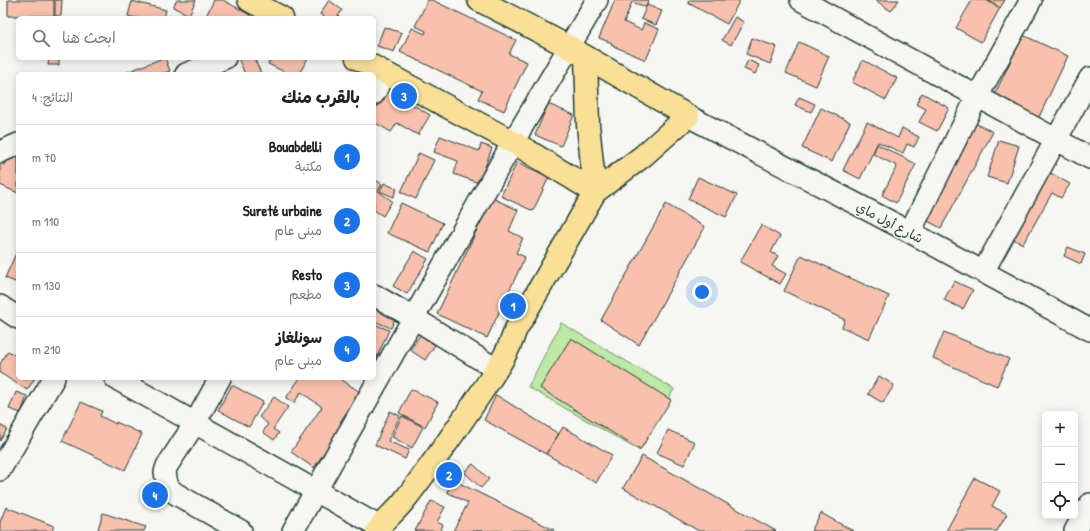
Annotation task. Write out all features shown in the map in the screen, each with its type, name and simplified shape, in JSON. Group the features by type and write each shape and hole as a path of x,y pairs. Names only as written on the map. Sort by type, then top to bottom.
{"main road":[{"path":"249,0 278,16"},
{"path":"380,526 402,503 447,443 502,362 511,345 516,331 595,192 643,156 688,116 578,52 479,0"},
{"path":"578,52 595,192"},
{"path":"361,60 513,142 595,192"},
{"path":"380,526 393,497 498,350 516,331"}],"street":[{"path":"294,531 513,142 578,52 597,0"},
{"path":"801,0 1090,158"},
{"path":"910,232 977,97 1031,0"},
{"path":"191,72 220,60"},
{"path":"376,90 385,73"},
{"path":"982,272 1090,78"},
{"name":"شارع أول ماي","path":"688,116 910,232 1090,330"},
{"path":"0,152 16,145"},
{"path":"376,296 488,364"},
{"path":"0,306 16,317"},
{"path":"0,470 53,380"},
{"path":"119,380 380,526"},
{"path":"219,380 196,423 165,472 167,485 176,494 242,531"},
{"path":"1075,531 1090,504"}],"green space":[{"path":"561,323 674,389 640,451 528,387"}],"building":[{"path":"8,0 54,0 54,16 8,16"},
{"path":"55,0 62,0 61,16 55,16"},
{"path":"177,0 196,0 189,15 173,7"},
{"path":"214,0 223,0 250,15 250,16 206,16"},
{"path":"329,0 342,10 338,16 323,16 320,14"},
{"path":"428,0 432,0 516,40 509,54 527,62 504,111 478,99 482,91 400,52 412,28 425,34 426,31 415,26"},
{"path":"615,0 649,0 646,7 632,2 624,22 641,30 644,23 659,29 646,60 611,45 612,43 599,38"},
{"path":"689,0 740,0 727,24 688,3"},
{"path":"875,0 899,0 891,11"},
{"path":"972,0 986,0 1000,8 981,42 956,28"},
{"path":"988,0 1005,0 1000,8"},
{"path":"132,1 166,10 164,16 128,16"},
{"path":"647,5 662,11 656,25 641,19"},
{"path":"735,17 744,22 731,45 722,40"},
{"path":"384,27 402,33 394,52 377,46"},
{"path":"1023,35 1068,56 1038,119 993,98"},
{"path":"752,38 777,47 770,64 746,54"},
{"path":"799,42 829,56 816,86 786,73"},
{"path":"49,60 59,60 59,65 48,65"},
{"path":"158,60 166,60 170,71 167,72 127,72"},
{"path":"239,60 255,60 261,72 244,72"},
{"path":"270,60 307,60 300,72 285,72 268,64"},
{"path":"748,60 759,65 755,74 744,69"},
{"path":"863,60 897,78 886,100 852,82"},
{"path":"387,89 430,115 418,135 397,123 391,132 376,123 376,108"},
{"path":"922,93 949,108 937,131 919,122 926,109 916,104"},
{"path":"799,97 815,104 811,112 795,105"},
{"path":"548,104 574,115 561,146 535,135"},
{"path":"821,108 850,122 832,162 802,148"},
{"path":"971,121 993,132 941,228 920,217"},
{"path":"867,122 898,138 902,128 919,137 914,147 907,144 903,153 878,142 860,179 843,170"},
{"path":"440,136 479,151 481,144 492,148 479,183 454,174 458,161 434,152"},
{"path":"999,140 1019,146 1007,183 987,177"},
{"path":"877,144 916,164 896,203 882,195 897,166 873,154"},
{"path":"13,145 16,147 16,192 0,185 0,163 4,165"},
{"path":"419,153 434,160 416,199 401,192"},
{"path":"517,162 549,177 533,211 501,196"},
{"path":"1047,171 1070,184 1061,198 1052,193 1023,244 1009,237"},
{"path":"698,177 737,195 726,217 688,199"},
{"path":"376,180 382,184 378,191 392,201 383,216 376,211"},
{"path":"384,183 397,189 393,197 380,191"},
{"path":"492,198 518,210 509,231 523,238 516,253 525,257 487,338 437,314"},
{"path":"401,203 443,223 430,252 387,233"},
{"path":"666,204 705,227 639,345 601,320"},
{"path":"761,225 780,236 771,252 778,256 772,266 786,274 780,284 740,262"},
{"path":"1068,247 1085,254 1081,264 1064,256"},
{"path":"414,251 428,259 407,294 393,286"},
{"path":"16,253 16,282 5,278"},
{"path":"801,255 889,296 869,339 842,327 845,320 784,291"},
{"path":"954,281 973,290 963,309 944,300"},
{"path":"376,302 398,312 391,328 376,322"},
{"path":"376,325 389,330 376,359"},
{"path":"944,332 1009,359 997,386 933,358"},
{"path":"420,335 435,345 425,360 410,350"},
{"path":"571,338 671,400 640,450 540,388"},
{"path":"8,351 16,356 16,380 34,380 27,390 0,373 0,364"},
{"path":"879,376 894,385 883,403 868,394"},
{"path":"299,380 342,380 360,392 340,422 343,424 314,468 291,452 322,407 301,392 294,403 286,398"},
{"path":"232,385 263,402 249,427 218,410"},
{"path":"411,389 438,402 425,427 399,413"},
{"path":"16,392 27,396 21,413 9,409"},
{"path":"496,395 559,434 546,454 484,420"},
{"path":"274,397 288,407 273,429 279,433 274,440 263,432 268,424 259,417"},
{"path":"81,402 102,411 100,416 142,434 125,470 62,441"},
{"path":"390,411 400,416 388,441 409,450 405,459 375,445"},
{"path":"402,416 423,427 412,448 392,437"},
{"path":"0,425 7,429 0,441"},
{"path":"563,427 612,455 596,483 546,454"},
{"path":"668,430 695,442 684,465 657,453"},
{"path":"642,456 776,531 699,531 623,488"},
{"path":"473,464 489,479 481,488 464,472"},
{"path":"975,478 1000,491 992,506 1007,514 997,531 946,531"},
{"path":"453,480 554,530 453,531 468,503 447,492"},
{"path":"431,501 445,507 437,522 443,525 440,531 415,531"},
{"path":"6,507 54,526 52,531 0,531 0,522"},
{"path":"103,513 146,527 144,531 103,531 98,529"},
{"path":"821,513 853,531 811,531"}],"place":[{"name":"Resto","path":"404,96"},
{"name":"Bouabdelli","path":"513,306"},
{"name":"Sureté urbaine","path":"449,475"},
{"name":"سونلغاز","path":"155,495"}]}
